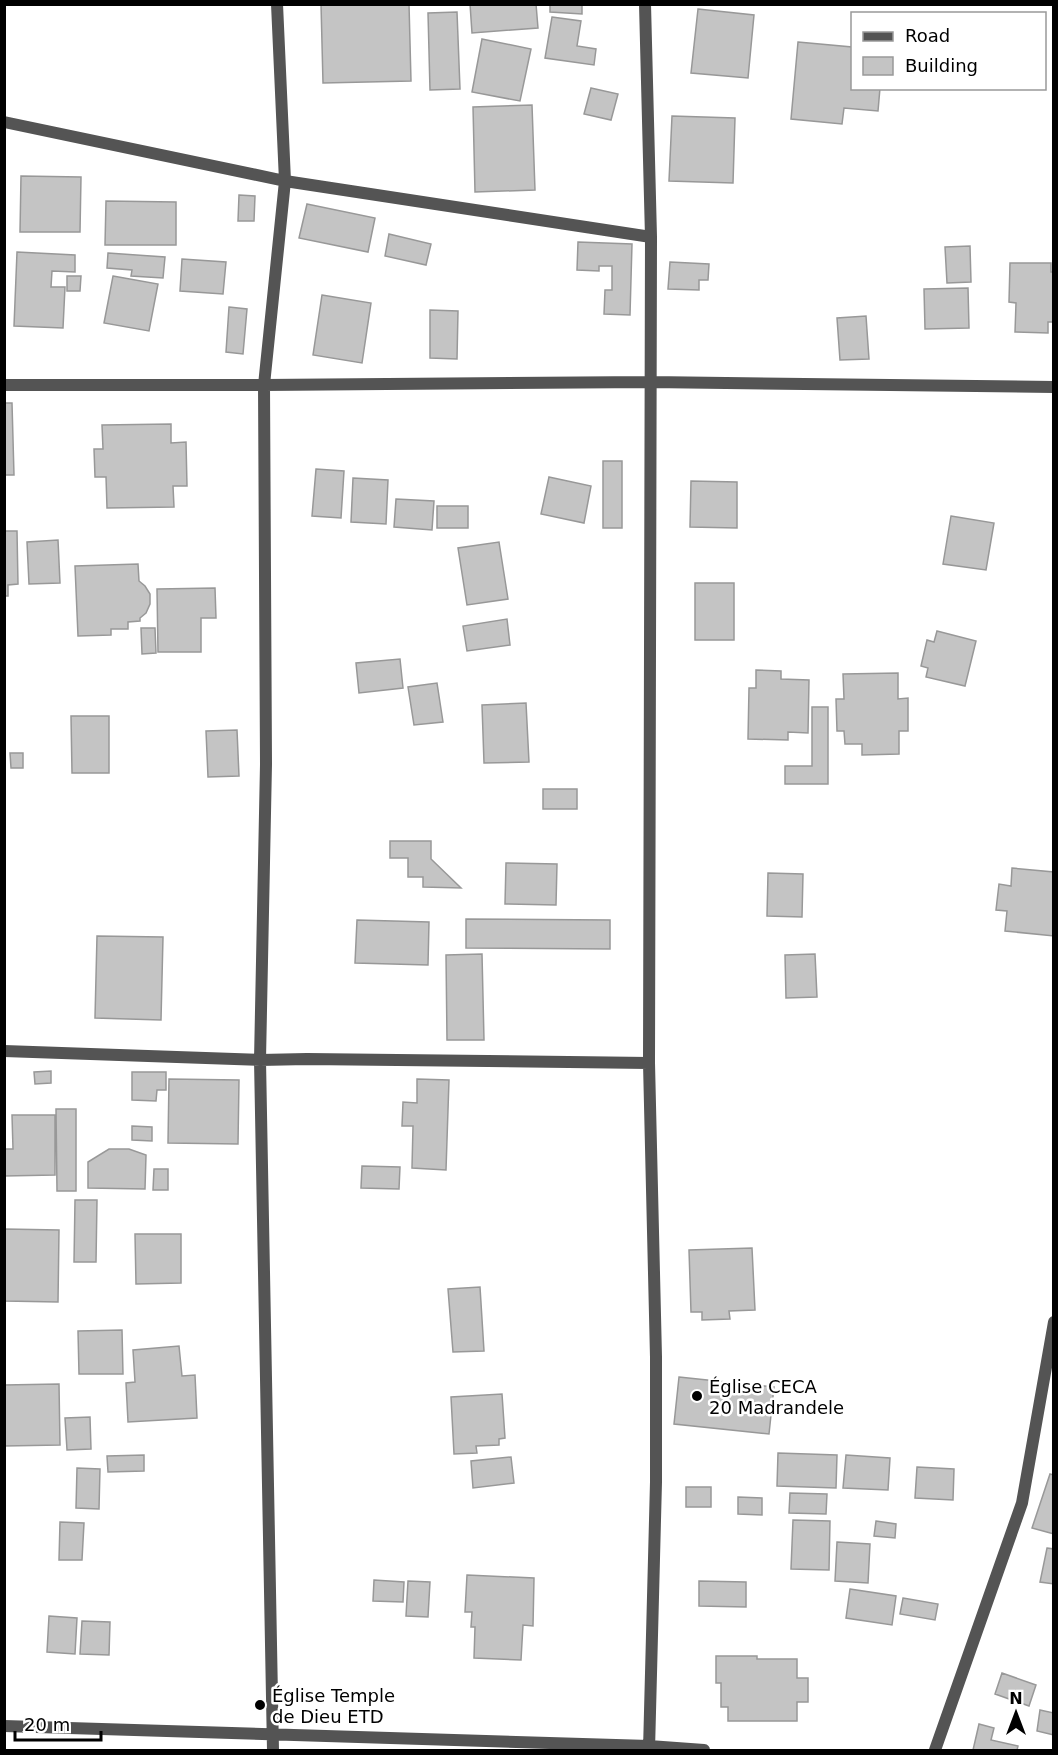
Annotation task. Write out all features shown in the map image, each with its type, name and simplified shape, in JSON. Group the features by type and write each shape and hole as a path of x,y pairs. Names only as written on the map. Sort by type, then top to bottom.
{"street":[{"path":"273,1750 260,1060 266,764 264,385 285,181 277,4"},
{"path":"645,4 651,237 649,1063 656,1357 656,1482 649,1748"},
{"path":"4,122 285,181 651,237"},
{"path":"4,385 650,382 1053,387"},
{"path":"4,1051 260,1060 649,1063"},
{"path":"935,1750 1022,1503 1053,1322"},
{"path":"4,1726 704,1750"}],"building":[{"path":"321,4 409,4 411,81 323,83"},
{"path":"470,4 536,4 538,28 472,33"},
{"path":"550,4 582,4 582,14 550,12"},
{"path":"698,9 754,15 748,78 691,73"},
{"path":"457,12 460,89 430,90 428,13"},
{"path":"552,17 581,21 577,46 596,49 594,65 545,58"},
{"path":"482,39 531,49 520,101 472,92"},
{"path":"798,42 851,47 851,90 880,90 878,111 844,108 842,124 791,119"},
{"path":"591,88 618,94 611,120 584,114"},
{"path":"532,105 535,190 475,192 473,107"},
{"path":"672,116 735,118 733,183 669,181"},
{"path":"21,176 81,177 80,232 20,232"},
{"path":"239,195 255,196 254,221 238,221"},
{"path":"106,201 176,202 176,245 105,245"},
{"path":"307,204 375,218 368,252 299,238"},
{"path":"389,234 431,244 426,265 385,256"},
{"path":"578,242 632,244 630,315 604,314 605,290 612,290 612,266 599,266 599,271 577,270"},
{"path":"970,246 971,282 947,283 945,247"},
{"path":"17,252 75,255 75,272 52,271 51,287 65,287 63,328 14,326"},
{"path":"108,253 165,257 163,278 131,276 132,270 107,268"},
{"path":"182,259 226,262 223,294 180,291"},
{"path":"670,262 709,264 708,280 699,280 699,290 668,289"},
{"path":"1010,263 1051,263 1051,272 1054,272 1054,322 1048,322 1048,333 1015,332 1016,303 1009,302"},
{"path":"67,276 81,276 80,291 67,291"},
{"path":"113,276 158,284 149,331 104,323"},
{"path":"968,288 969,328 925,329 924,289"},
{"path":"322,295 371,303 362,363 313,355"},
{"path":"229,307 247,309 243,354 226,352"},
{"path":"430,310 458,311 457,359 430,358"},
{"path":"866,316 869,359 840,360 837,318"},
{"path":"4,403 12,403 14,475 4,475"},
{"path":"171,424 171,443 186,442 187,486 173,486 174,507 107,508 106,477 95,477 94,449 103,449 102,425"},
{"path":"603,461 622,461 622,528 603,528"},
{"path":"316,469 344,471 341,518 312,516"},
{"path":"549,477 591,486 584,523 541,514"},
{"path":"353,478 388,480 386,524 351,522"},
{"path":"691,481 737,482 737,528 690,527"},
{"path":"396,499 434,501 432,530 394,527"},
{"path":"437,506 468,506 468,528 437,528"},
{"path":"951,516 994,523 986,570 943,564"},
{"path":"4,531 17,531 18,584 8,585 8,596 4,596"},
{"path":"58,540 60,583 29,584 27,542"},
{"path":"499,542 508,599 467,605 458,548"},
{"path":"138,564 139,581 150,594 150,604 140,621 128,622 128,629 111,629 111,635 78,636 75,566"},
{"path":"695,583 734,583 734,640 695,640"},
{"path":"215,588 216,618 201,618 201,652 158,652 157,589"},
{"path":"507,619 510,645 467,651 463,626"},
{"path":"141,628 155,628 156,653 142,654"},
{"path":"937,631 976,641 965,686 926,677 928,668 921,666 927,640 934,642"},
{"path":"400,659 403,688 359,693 356,663"},
{"path":"756,670 781,671 781,679 809,680 808,733 788,732 788,740 748,739 749,688 756,688"},
{"path":"898,673 898,699 908,698 908,731 899,731 899,754 862,755 862,744 845,744 844,731 837,731 836,699 844,699 843,674"},
{"path":"437,683 443,722 414,725 408,687"},
{"path":"526,703 529,762 484,763 482,705"},
{"path":"812,707 828,707 828,784 785,784 785,766 812,766"},
{"path":"71,716 109,716 109,773 72,773"},
{"path":"237,730 239,776 208,777 206,731"},
{"path":"10,753 23,753 23,768 11,768"},
{"path":"543,789 577,789 577,809 543,809"},
{"path":"390,841 431,841 431,859 461,888 423,887 423,877 408,877 408,858 390,858"},
{"path":"506,863 557,864 556,905 505,904"},
{"path":"1012,868 1054,872 1054,936 1005,931 1007,911 996,910 999,884 1011,886"},
{"path":"768,873 803,874 802,917 767,916"},
{"path":"466,919 610,920 610,949 466,948"},
{"path":"357,920 429,922 428,965 355,963"},
{"path":"97,936 163,937 161,1020 95,1018"},
{"path":"482,954 484,1040 447,1040 446,955"},
{"path":"815,954 817,997 786,998 785,955"},
{"path":"51,1071 51,1083 35,1084 34,1072"},
{"path":"132,1072 166,1072 166,1090 157,1090 156,1101 132,1100"},
{"path":"169,1079 239,1080 238,1144 168,1143"},
{"path":"417,1079 449,1080 446,1170 412,1168 413,1126 402,1126 403,1102 417,1103"},
{"path":"56,1109 76,1109 76,1191 57,1191"},
{"path":"12,1115 55,1115 55,1175 4,1176 4,1149 13,1149"},
{"path":"132,1126 152,1127 152,1141 132,1140"},
{"path":"109,1149 129,1149 146,1155 145,1189 88,1188 88,1162"},
{"path":"362,1166 400,1167 399,1189 361,1188"},
{"path":"154,1169 168,1169 168,1190 153,1190"},
{"path":"75,1200 97,1200 96,1262 74,1262"},
{"path":"5,1229 59,1230 58,1302 4,1301"},
{"path":"135,1234 181,1234 181,1283 136,1284"},
{"path":"752,1248 755,1310 729,1311 730,1319 702,1320 702,1312 691,1312 689,1250"},
{"path":"480,1287 484,1351 453,1352 448,1289"},
{"path":"122,1330 123,1374 79,1374 78,1331"},
{"path":"179,1346 182,1376 195,1375 197,1418 128,1422 126,1383 135,1382 133,1350"},
{"path":"679,1377 774,1387 769,1434 674,1424"},
{"path":"59,1384 60,1445 4,1446 4,1385"},
{"path":"502,1394 505,1438 499,1439 499,1445 476,1446 477,1453 454,1454 451,1397"},
{"path":"90,1417 91,1449 67,1450 65,1418"},
{"path":"778,1453 837,1455 836,1488 777,1486"},
{"path":"144,1455 144,1471 108,1472 107,1456"},
{"path":"846,1455 890,1458 888,1490 843,1488"},
{"path":"511,1457 514,1483 473,1488 471,1461"},
{"path":"917,1467 954,1469 953,1500 915,1498"},
{"path":"77,1468 100,1469 99,1509 76,1508"},
{"path":"1050,1474 1054,1475 1054,1534 1032,1528"},
{"path":"686,1487 711,1487 711,1507 686,1507"},
{"path":"790,1493 827,1494 826,1514 789,1513"},
{"path":"738,1497 762,1498 762,1515 738,1514"},
{"path":"793,1520 830,1521 829,1570 791,1569"},
{"path":"876,1521 896,1524 895,1538 874,1536"},
{"path":"60,1522 84,1523 82,1560 59,1560"},
{"path":"837,1542 870,1544 868,1583 835,1581"},
{"path":"1047,1548 1054,1549 1054,1584 1040,1582"},
{"path":"467,1575 534,1578 533,1626 523,1625 521,1660 474,1658 475,1627 471,1627 472,1612 465,1612"},
{"path":"374,1580 404,1582 403,1602 373,1601"},
{"path":"408,1581 430,1582 428,1617 406,1616"},
{"path":"699,1581 746,1582 746,1607 699,1606"},
{"path":"850,1589 896,1596 892,1625 846,1618"},
{"path":"903,1598 938,1604 935,1620 900,1614"},
{"path":"49,1616 77,1618 75,1654 47,1652"},
{"path":"82,1621 110,1622 109,1655 80,1654"},
{"path":"716,1656 797,1659 797,1678 808,1678 808,1702 797,1702 797,1721 728,1721 728,1707 721,1707 721,1683 716,1683"},
{"path":"1002,1673 1036,1685 1029,1706 995,1694"},
{"path":"1040,1710 1054,1713 1054,1735 1037,1731"},
{"path":"979,1724 994,1728 991,1740 1018,1746 1017,1750 973,1750"}],"place":[{"name":"Église CECA 20 Madrandele","path":"697,1396"},
{"name":"Église Temple de Dieu ETD","path":"260,1705"}]}
